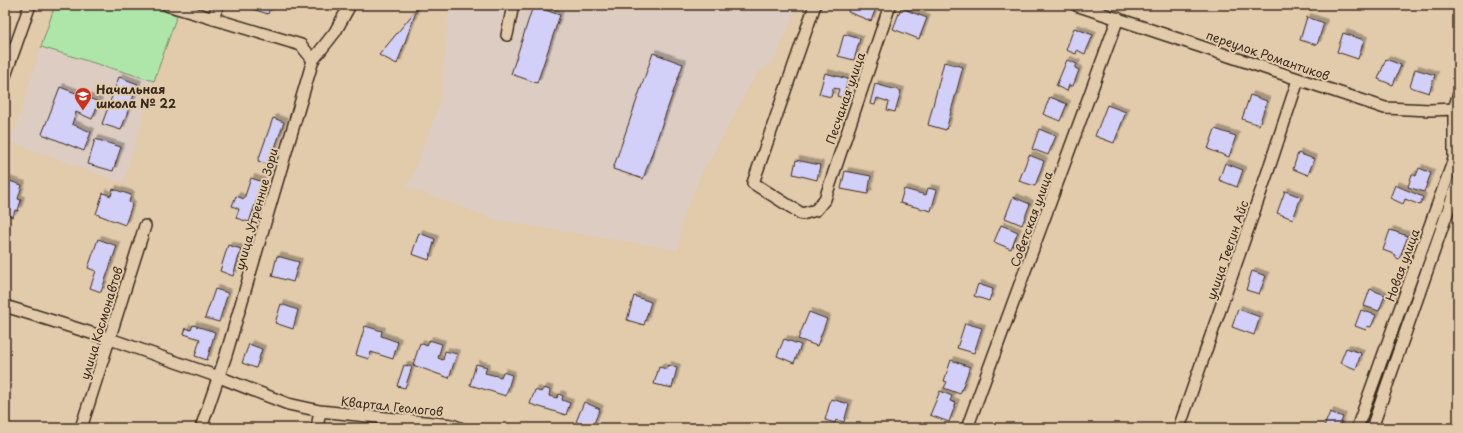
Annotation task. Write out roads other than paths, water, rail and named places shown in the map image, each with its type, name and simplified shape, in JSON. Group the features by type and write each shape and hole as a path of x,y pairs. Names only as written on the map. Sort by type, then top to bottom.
{"street":[{"path":"5,76 30,5"},
{"path":"167,5 301,45 313,60"},
{"path":"213,19 218,5"},
{"name":"улица Утренние Зори","path":"201,428 219,377 313,60 336,32 350,5"},
{"path":"507,35 513,5"},
{"name":"Песчаная улица","path":"815,5 753,183 802,214 816,210 825,199 890,5"},
{"name":"переулок Романтиков","path":"1076,5 1385,108 1430,110 1454,109"},
{"name":"Советская улица","path":"967,428 1118,18"},
{"name":"улица Теегин Айс","path":"1179,428 1266,179 1298,80"},
{"name":"Новая улица","path":"1357,428 1454,159 1454,109 1458,96"},
{"path":"1372,428 1458,182"},
{"name":"улица Космонавтов","path":"81,428 145,226"},
{"name":"Квартал Геологов","path":"5,306 110,339 219,377 288,404 320,411 452,425 460,428"},
{"path":"317,428 320,411"}],"place":[{"name":"Начальная школа № 22","path":"83,111"}]}
